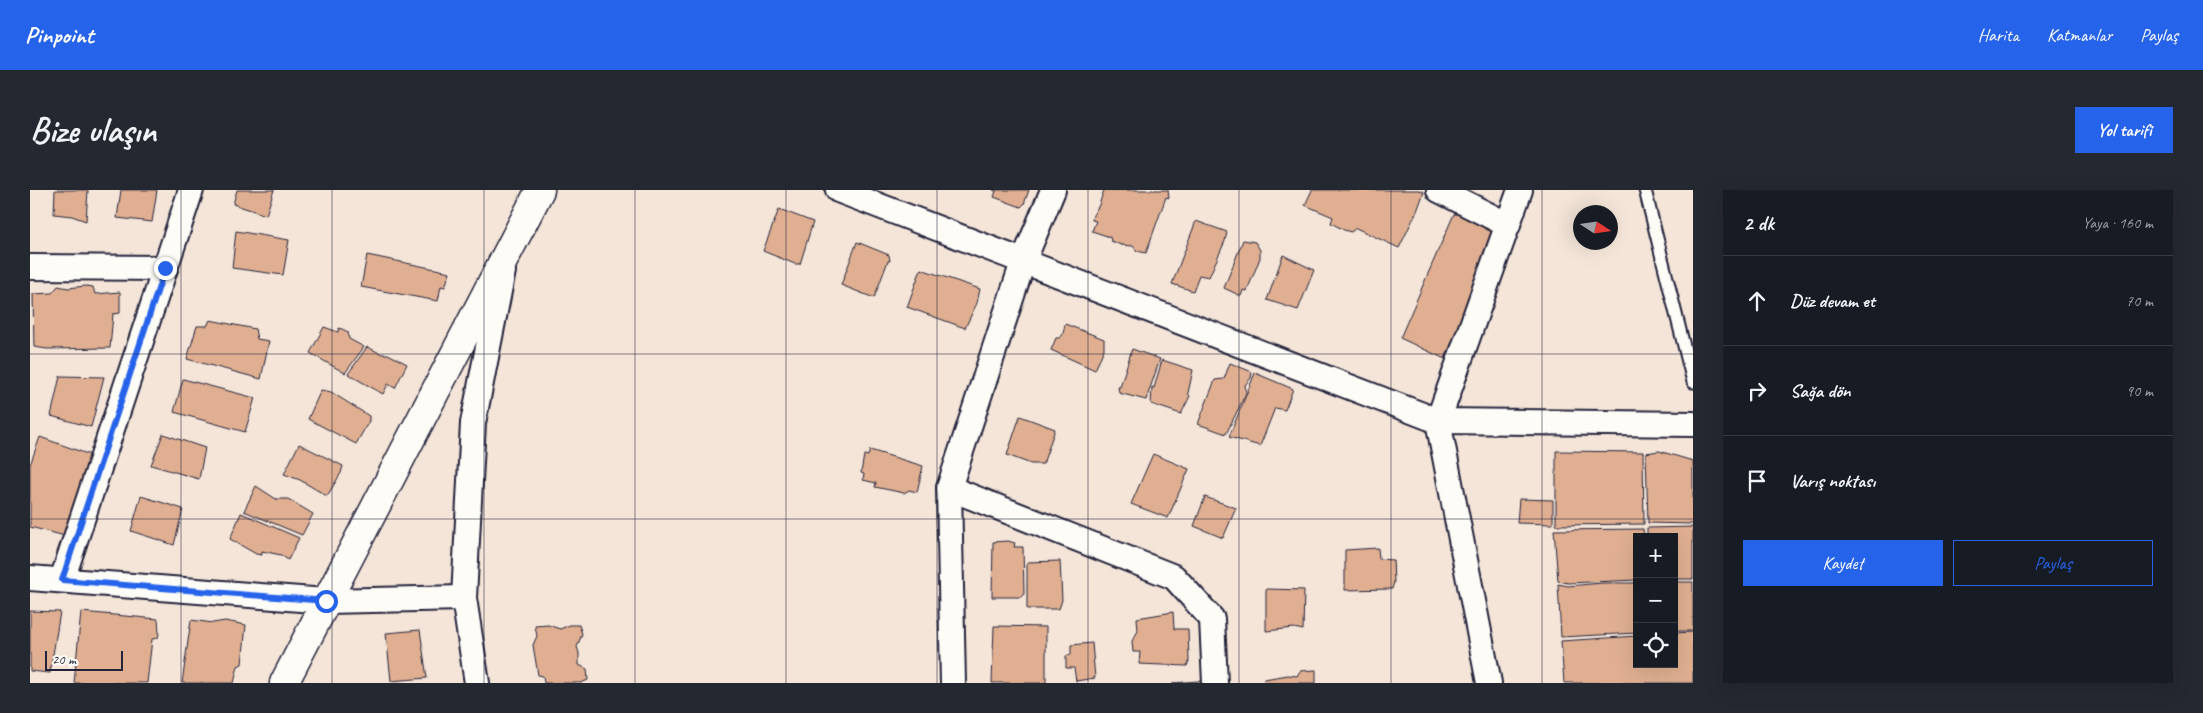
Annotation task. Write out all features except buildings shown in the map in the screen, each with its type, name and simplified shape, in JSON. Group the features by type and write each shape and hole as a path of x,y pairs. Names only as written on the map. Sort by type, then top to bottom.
{"street":[{"path":"62,580 191,190"},
{"path":"284,683 540,190"},
{"path":"838,190 1438,421 1693,424"},
{"path":"953,683 949,488 1024,262 1052,190"},
{"path":"1439,190 1508,225"},
{"path":"1489,683 1438,421 1520,190"},
{"path":"477,683 464,598 473,423 506,255"},
{"path":"30,267 165,268"},
{"path":"949,488 1174,577 1212,619 1214,683"},
{"path":"30,578 326,601 464,598"}],"lane":[{"path":"1645,190 1693,382"}],"route":[{"path":"165,268 62,580 326,601"}]}
